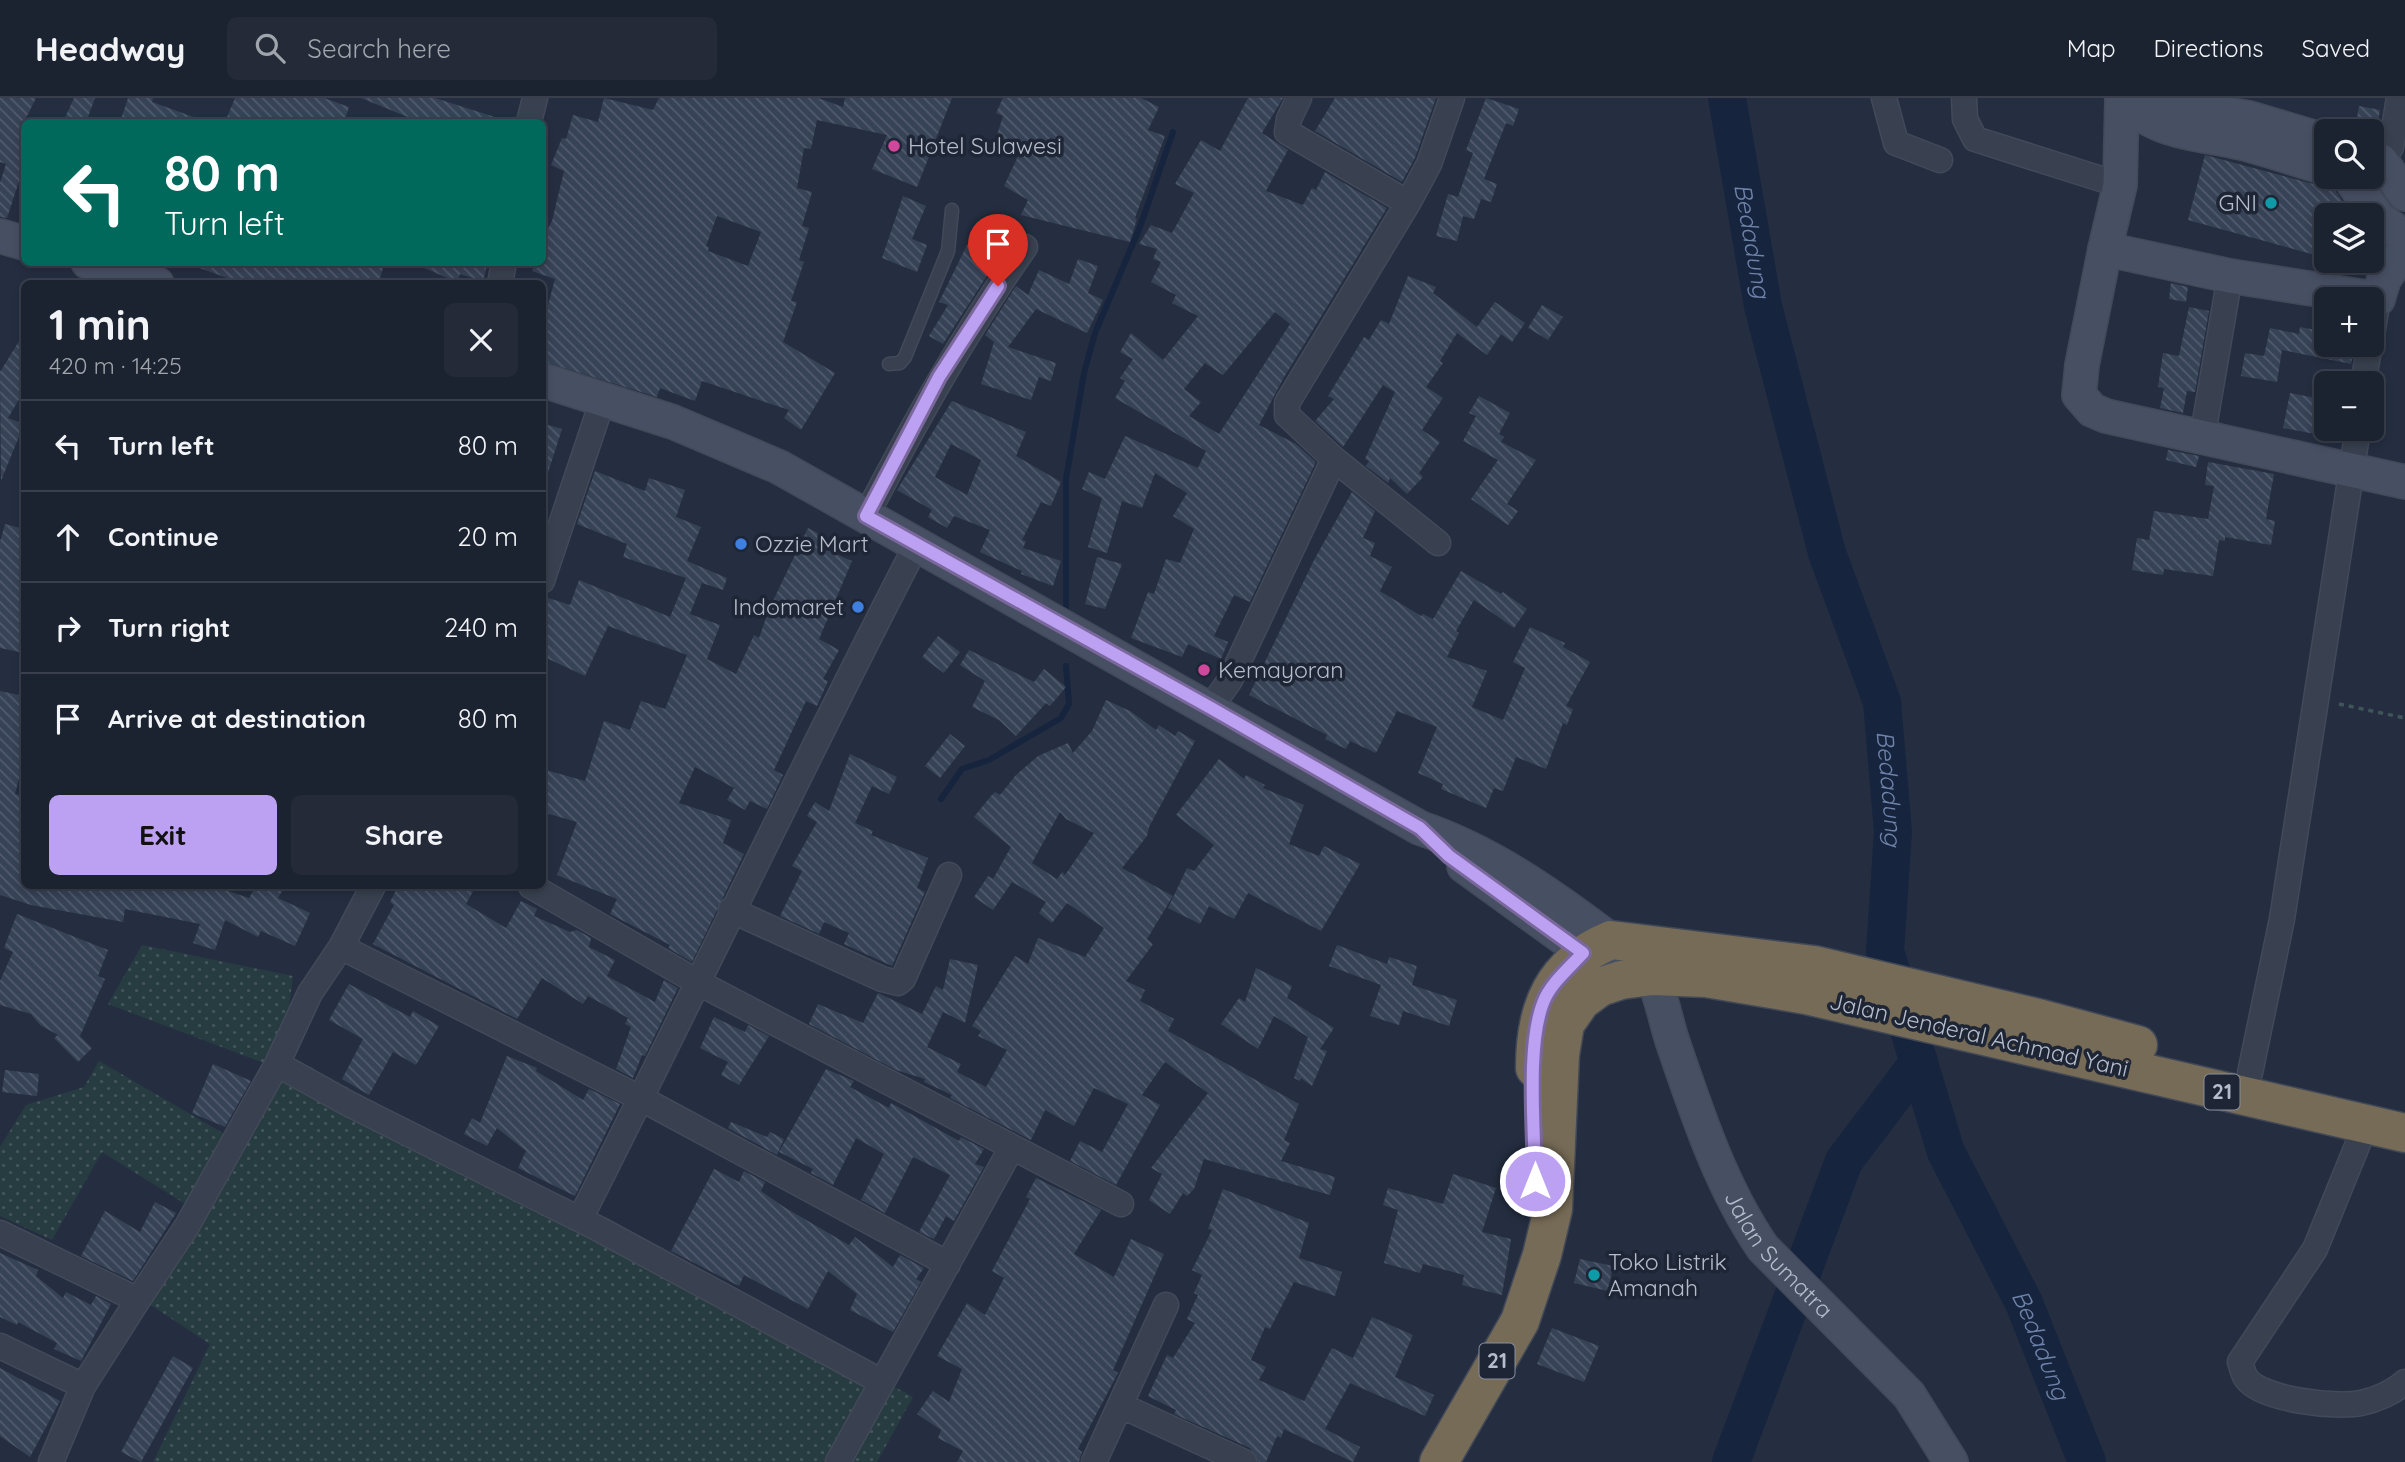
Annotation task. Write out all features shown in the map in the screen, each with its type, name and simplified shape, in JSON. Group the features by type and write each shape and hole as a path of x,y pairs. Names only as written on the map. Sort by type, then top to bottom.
{"highway":[{"name":"Jalan Jenderal Achmad Yani","path":"1597,946 1810,980 2041,1033 2405,1133"},
{"name":"21","path":"1439,1462 1520,1321 1542,1255 1535,1208 1535,1052 1539,1015 1550,989 1597,946"},
{"name":"Jalan Jenderal Achmad Yani","path":"1542,1255 1553,1209 1560,1055 1565,1024 1581,1001 1600,987 1637,978 1810,980"},
{"name":"Jalan Jenderal Achmad Yani","path":"2041,1033 2176,1056 2405,1106"}],"main road":[{"path":"2123,98 2120,185 2082,365 2079,395 2092,410 2106,416 2405,482"},
{"path":"2123,98 2134,111 2154,123 2249,120 2314,161"},
{"path":"2133,98 2249,120 2314,138"},
{"path":"2384,182 2405,194"},
{"path":"2371,189 2379,219 2405,237"},
{"path":"0,236 21,242"},
{"path":"2105,249 2230,276 2314,289"},
{"path":"2382,287 2384,279 2405,249"},
{"path":"101,266 144,280"},
{"path":"546,381 673,422 779,467 1420,828 1449,856 1530,896 1637,978"},
{"name":"Jalan Sumatra","path":"1637,978 1662,1012 1721,1172 1739,1211 1763,1248 1909,1395 1951,1462"}],"street":[{"path":"530,119 535,98"},
{"path":"1299,98 1289,119 1287,132 1408,203"},
{"path":"1438,543 1334,459 1285,410 1429,164 1452,98"},
{"path":"1884,98 1896,143 1940,160"},
{"path":"1964,98 1965,119 1975,139 2120,185"},
{"path":"2384,155 2391,147 2399,98"},
{"path":"866,516 939,377 970,326 1025,247"},
{"path":"2202,439 2230,276"},
{"path":"546,569 603,399"},
{"path":"2250,1073 2282,919 2357,441"},
{"path":"1211,708 1230,680 1334,459"},
{"path":"580,1219 699,983 731,909 918,544"},
{"path":"731,909 882,979 898,983 903,979 950,875"},
{"path":"51,1462 83,1386 187,1226 277,1064 310,993 341,947 371,889"},
{"path":"536,889 699,983 1121,1204"},
{"path":"341,947 642,1099 948,1264"},
{"path":"277,1064 347,1103 580,1219 882,1382"},
{"path":"2366,1124 2315,1249 2240,1362 2245,1377 2261,1391 2321,1404 2361,1403 2396,1390 2405,1382"},
{"path":"838,1462 1012,1147"},
{"path":"0,1233 138,1300"},
{"path":"1094,1462 1122,1406 1166,1305"},
{"path":"0,1346 83,1386"},
{"path":"1122,1406 1242,1462"}],"lane":[{"path":"889,364 900,363 905,357 948,250 952,211"}],"path":[{"path":"2315,699 2405,718"}],"green space":[{"path":"142,945 293,976 283,1052 913,1397 877,1462 153,1462 210,1344 137,1296 187,1205 102,1152 52,1240 0,1216 0,1147 26,1105 84,1087 99,1061 240,1143 269,1065 108,1004"}],"building":[{"path":"0,98 36,98 26,119 21,119 21,175 7,218 0,217 0,183 6,164 0,162"},
{"path":"74,98 95,98 87,119 64,119"},
{"path":"128,98 153,98 152,102 199,119 121,119"},
{"path":"235,98 324,98 349,107 345,119 226,119"},
{"path":"361,98 435,98 501,119 413,119"},
{"path":"604,98 653,110 659,98 818,98 843,107 845,98 952,98 917,187 872,169 887,135 817,120 811,149 804,148 797,188 812,192 802,226 809,228 799,260 804,262 791,301 797,302 783,342 835,373 801,430 784,418 789,410 702,381 695,401 660,388 657,397 546,362 546,312 555,279 532,271 534,266 546,266 546,232 552,221 564,171 551,165 562,138 566,139 573,115 598,122","holes":["717,216 761,232 748,266 708,251 709,247 706,246"]},
{"path":"1003,98 1141,98 1159,107 1148,130 1165,136 1135,218 1137,219 1130,242 1021,215 1028,200 1004,186 1021,150 995,141 1003,116 996,113"},
{"path":"1248,98 1283,98 1262,133 1288,150 1266,191 1303,205 1312,188 1316,190 1325,172 1387,208 1283,379 1259,425 1296,444 1316,462 1250,602 1234,595 1214,636 1228,642 1221,659 1188,644 1182,657 1131,638 1148,592 1154,594 1166,559 1180,563 1194,529 1173,516 1187,493 1155,473 1142,508 1122,501 1107,553 1088,547 1102,498 1082,489 1089,472 1105,479 1125,436 1198,468 1206,451 1115,398 1125,381 1120,378 1133,359 1120,352 1131,333 1163,360 1198,316 1172,303 1176,295 1151,282 1161,262 1153,259 1157,249 1139,244 1151,225 1172,233 1194,193 1175,184 1201,140 1220,151","holes":["1275,312 1290,324 1219,434 1189,416 1201,402 1184,389 1205,363 1223,375"]},
{"path":"1335,98 1436,98 1415,158 1402,182 1315,131"},
{"path":"1486,98 1519,109 1513,126 1506,123 1484,179 1497,184 1491,202 1481,199 1474,219 1463,216 1457,241 1436,236 1448,194 1458,197 1473,153 1466,150"},
{"path":"2359,106 2380,110 2378,119 2357,119"},
{"name":"GNI","path":"2205,155 2314,184 2314,189 2334,189 2344,203 2314,203 2314,255 2188,220"},
{"path":"903,196 926,206 912,239 927,245 917,272 882,258"},
{"path":"969,241 984,248 979,259 992,268 943,344 929,336 948,305 939,302"},
{"path":"1078,259 1098,266 1088,293 1103,300 1087,333 1036,309 1008,347 1056,363 1051,381 1039,377 1031,400 981,384 994,342 985,335 1016,286 1028,295 1039,270 1069,284"},
{"path":"194,266 384,266 379,280 233,280"},
{"path":"419,266 487,266 483,280 460,274 458,280"},
{"path":"1408,276 1436,287 1433,293 1477,327 1495,302 1525,323 1512,342 1501,334 1487,355 1457,333 1440,361 1443,363 1426,387 1443,398 1422,430 1440,442 1419,473 1423,477 1407,494 1390,478 1388,483 1366,466 1369,461 1365,459 1395,392 1383,385 1343,447 1315,421 1334,399 1328,396 1364,337 1369,340 1381,320 1389,324"},
{"path":"2171,283 2188,287 2186,302 2169,299"},
{"path":"1542,305 1563,317 1548,340 1528,328"},
{"path":"2189,307 2209,311 2195,392 2187,391 2183,413 2160,408 2164,388 2158,387 2163,353 2179,356"},
{"path":"2300,327 2314,330 2314,356 2282,350 2277,382 2241,376 2245,353 2264,356 2270,328 2299,334"},
{"path":"21,338 21,396 8,418 21,423 21,431 1,481 0,372"},
{"path":"2316,357 2352,357 2351,364"},
{"path":"2290,393 2314,398 2314,434 2283,428"},
{"path":"1479,396 1510,413 1499,434 1504,437 1501,442 1536,460 1507,504 1518,511 1508,525 1471,499 1498,460 1463,441 1476,416 1469,413"},
{"path":"952,401 1026,432 1016,456 1061,482 1051,506 1041,502 1022,540 1026,541 1023,548 1061,561 1053,586 1021,574 1022,571 980,552 990,530 954,516 947,528 928,517 932,510 897,490","holes":["951,444 981,460 967,495 935,477"]},
{"path":"546,424 562,429 546,479"},
{"path":"2168,450 2199,456 2196,467 2166,460"},
{"path":"2208,462 2274,474 2266,519 2275,521 2271,545 2225,537 2225,541 2219,540 2213,576 2164,569 2163,575 2132,570 2137,538 2149,540 2154,511 2208,519 2214,486 2205,485"},
{"path":"595,471 645,491 649,478 685,490 676,517 701,527 687,561 727,578 723,590 702,583 690,614 720,625 707,659 736,674 754,635 759,638 770,607 808,528 827,538 822,548 852,561 819,639 839,650 823,679 828,681 817,706 806,701 774,770 783,775 767,809 750,801 745,810 727,800 734,788 695,767 679,803 731,820 723,843 744,854 692,962 668,948 670,945 610,914 617,899 557,875 577,822 546,813 546,770 585,781 604,721 630,730 641,701 665,709 687,655 608,626 585,676 546,658 546,597 570,605 579,580 670,617 686,578 623,557 627,544 577,524"},
{"path":"1352,492 1375,511 1363,538 1375,543 1370,556 1392,567 1380,591 1421,616 1423,614 1433,619 1461,571 1501,594 1503,592 1527,609 1514,628 1474,600 1456,631 1459,633 1447,657 1487,671 1472,707 1503,720 1525,668 1513,662 1530,627 1565,643 1563,647 1590,662 1566,706 1573,709 1567,725 1563,723 1546,769 1516,757 1503,791 1494,788 1486,808 1441,789 1443,784 1418,773 1437,727 1397,711 1376,753 1350,741 1346,749 1325,739 1327,735 1249,695 1314,560"},
{"path":"5,524 21,528 21,652 0,648 0,542"},
{"path":"1097,557 1122,564 1105,609 1085,604"},
{"path":"938,636 960,652 944,673 922,657"},
{"path":"969,650 1034,682 1044,669 1066,687 1050,706 1046,703 1016,736 999,720 972,707 985,681 960,665"},
{"path":"0,691 21,695 21,771 15,794 21,795 21,889 222,889 249,898 254,889 283,889 278,898 310,913 295,946 261,931 258,937 225,920 215,950 193,943 200,924 125,909 123,922 31,905 0,895"},
{"path":"1106,700 1130,711 1156,730 1159,725 1175,736 1178,731 1195,741 1149,827 1147,836 1122,868 1173,896 1147,939 1153,944 1126,981 1145,990 1140,1001 1174,1019 1168,1031 1299,1104 1284,1140 1290,1143 1281,1161 1335,1177 1330,1195 1204,1159 1194,1189 1187,1196 1183,1193 1170,1214 1149,1200 1162,1174 1151,1168 1208,1093 1165,1062 1142,1095 1160,1105 1116,1185 1070,1161 1080,1141 1102,1152 1128,1104 1094,1088 1074,1126 1045,1110 1031,1140 950,1098 952,1095 924,1082 925,1079 896,1070 809,1024 818,1004 863,1023 878,993 922,1014 936,986 943,990 950,959 978,965 965,1023 943,1012 927,1047 961,1064 957,1072 986,1087 1007,1050 978,1036 981,1031 972,1026 1015,956 1028,964 1038,938 1085,957 1104,928 1067,903 1052,923 1039,913 1046,902 1012,882 993,910 974,897 988,876 993,879 1011,847 974,817 995,792 1000,795 1016,775 1038,756 1068,743 1073,753 1092,731","holes":["1060,812 1066,819 1094,833 1065,875 1062,872 1057,879 1032,863"]},
{"path":"950,734 965,746 940,778 925,766"},
{"path":"850,754 897,777 889,794 872,786 855,823 873,831 871,835 928,858 917,888 925,892 892,966 844,944 849,933 824,922 819,934 780,916 802,871 792,866 817,822 807,816 815,802 829,811"},
{"path":"1219,759 1244,779 1246,775 1265,785 1263,788 1304,805 1289,844 1319,856 1324,846 1360,864 1321,931 1248,893 1234,919 1209,906 1200,924 1168,908 1187,868 1194,871 1214,845 1176,815"},
{"path":"396,889 474,889 466,904 506,928 521,901 537,909 534,916 570,932 577,930 591,938 589,947 615,960 607,976 655,1002 664,980 678,988 645,1056 642,1055 633,1078 616,1069 631,1027 625,1024 628,1018 588,996 583,1004 542,978 517,1019 373,944 394,905 390,902"},
{"path":"17,914 108,950 98,976 105,979 80,1036 92,1048 78,1062 54,1038 58,1035 40,1025 31,1014 0,1005 0,981 13,952 4,948"},
{"path":"1337,945 1387,964 1389,957 1417,966 1412,985 1457,1000 1449,1026 1403,1011 1399,1025 1370,1016 1381,985 1329,966"},
{"path":"1256,968 1292,986 1287,998 1334,1028 1320,1049 1327,1051 1312,1086 1301,1078 1300,1081 1294,1078 1308,1037 1274,1016 1258,1049 1221,1024 1239,998 1245,1002"},
{"path":"349,984 410,1017 413,1011 439,1026 416,1065 393,1052 369,1095 342,1079 363,1039 329,1020"},
{"path":"714,1017 745,1032 748,1025 769,1036 739,1085 721,1075 728,1062 700,1048"},
{"path":"507,1056 537,1068 536,1071 583,1100 589,1089 620,1104 575,1196 518,1168 526,1151 497,1128 487,1146 464,1134 472,1118 480,1123"},
{"path":"213,1064 251,1081 225,1127 192,1113"},
{"path":"826,1069 854,1081 850,1087 889,1108 891,1103 959,1141 961,1137 984,1149 975,1164 984,1167 954,1221 946,1216 934,1239 919,1232 950,1175 913,1157 885,1213 861,1200 884,1154 856,1138 833,1185 811,1173 813,1169 779,1152"},
{"path":"5,1070 39,1074 37,1096 2,1092"},
{"path":"731,1122 767,1137 770,1132 784,1139 777,1155 728,1128"},
{"path":"714,1169 739,1182 744,1171 765,1182 761,1191 784,1207 849,1245 855,1237 893,1267 900,1255 924,1268 916,1279 921,1282 893,1332 850,1310 857,1294 828,1271 808,1309 744,1275 739,1286 671,1251"},
{"path":"1453,1174 1496,1188 1482,1232 1511,1239 1502,1295 1462,1285 1464,1275 1423,1264 1420,1273 1384,1263 1398,1210 1383,1205 1388,1188 1443,1204"},
{"path":"1036,1178 1101,1210 1074,1254 1114,1277 1131,1239 1164,1254 1113,1370 1118,1373 1078,1449 1082,1452 1079,1462 957,1462 963,1451 938,1438 941,1430 917,1414 933,1391 949,1402 962,1369 937,1356 967,1303 985,1315 1004,1278 992,1271 1030,1199 1026,1197"},
{"path":"1223,1189 1309,1223 1299,1258 1342,1272 1335,1296 1294,1282 1270,1329 1265,1327 1251,1360 1266,1367 1259,1380 1304,1401 1332,1348 1353,1358 1372,1317 1413,1335 1395,1377 1434,1395 1425,1416 1350,1383 1325,1429 1360,1447 1353,1462 1284,1429 1281,1438 1277,1436 1266,1462 1259,1462 1250,1448 1174,1414 1176,1410 1148,1396 1167,1355 1173,1358 1195,1323 1187,1319 1198,1295 1194,1293 1202,1275 1192,1270 1212,1230 1208,1229"},
{"path":"155,1202 176,1213 133,1281 81,1256 105,1211 140,1232"},
{"path":"0,1253 38,1270 36,1276 63,1298 66,1292 91,1305 96,1296 111,1304 81,1361 54,1349 57,1343 18,1322 17,1325 0,1317"},
{"name":"Toko Listrik Amanah","path":"1580,1259 1613,1266 1608,1291 1574,1283"},
{"path":"1552,1328 1599,1346 1584,1382 1537,1364"},
{"path":"173,1356 193,1368 141,1462 121,1452"},
{"path":"0,1368 60,1401 30,1457 0,1436"}],"waterway":[{"name":"Bedadung","path":"1727,98 1763,306 1827,553 1882,702 1893,832 1885,951 1946,1152 2024,1303 2087,1462"},
{"path":"1066,607 1066,479 1084,373 1095,333 1140,227 1173,132"},
{"path":"941,799 962,769 989,760 1061,718 1069,704 1066,666"},
{"path":"1731,1462 1844,1161 1919,1062"}],"place":[{"name":"Hotel Sulawesi","path":"894,146"},
{"name":"GNI","path":"2271,203"},
{"name":"Ozzie Mart","path":"741,544"},
{"name":"Indomaret","path":"858,607"},
{"name":"Kemayoran","path":"1204,670"},
{"name":"Toko Listrik Amanah","path":"1594,1275"}],"route":[{"path":"998,286 939,377 866,516 1420,828 1449,856 1583,953 1550,989 1539,1015 1535,1052 1535,1181"}]}
